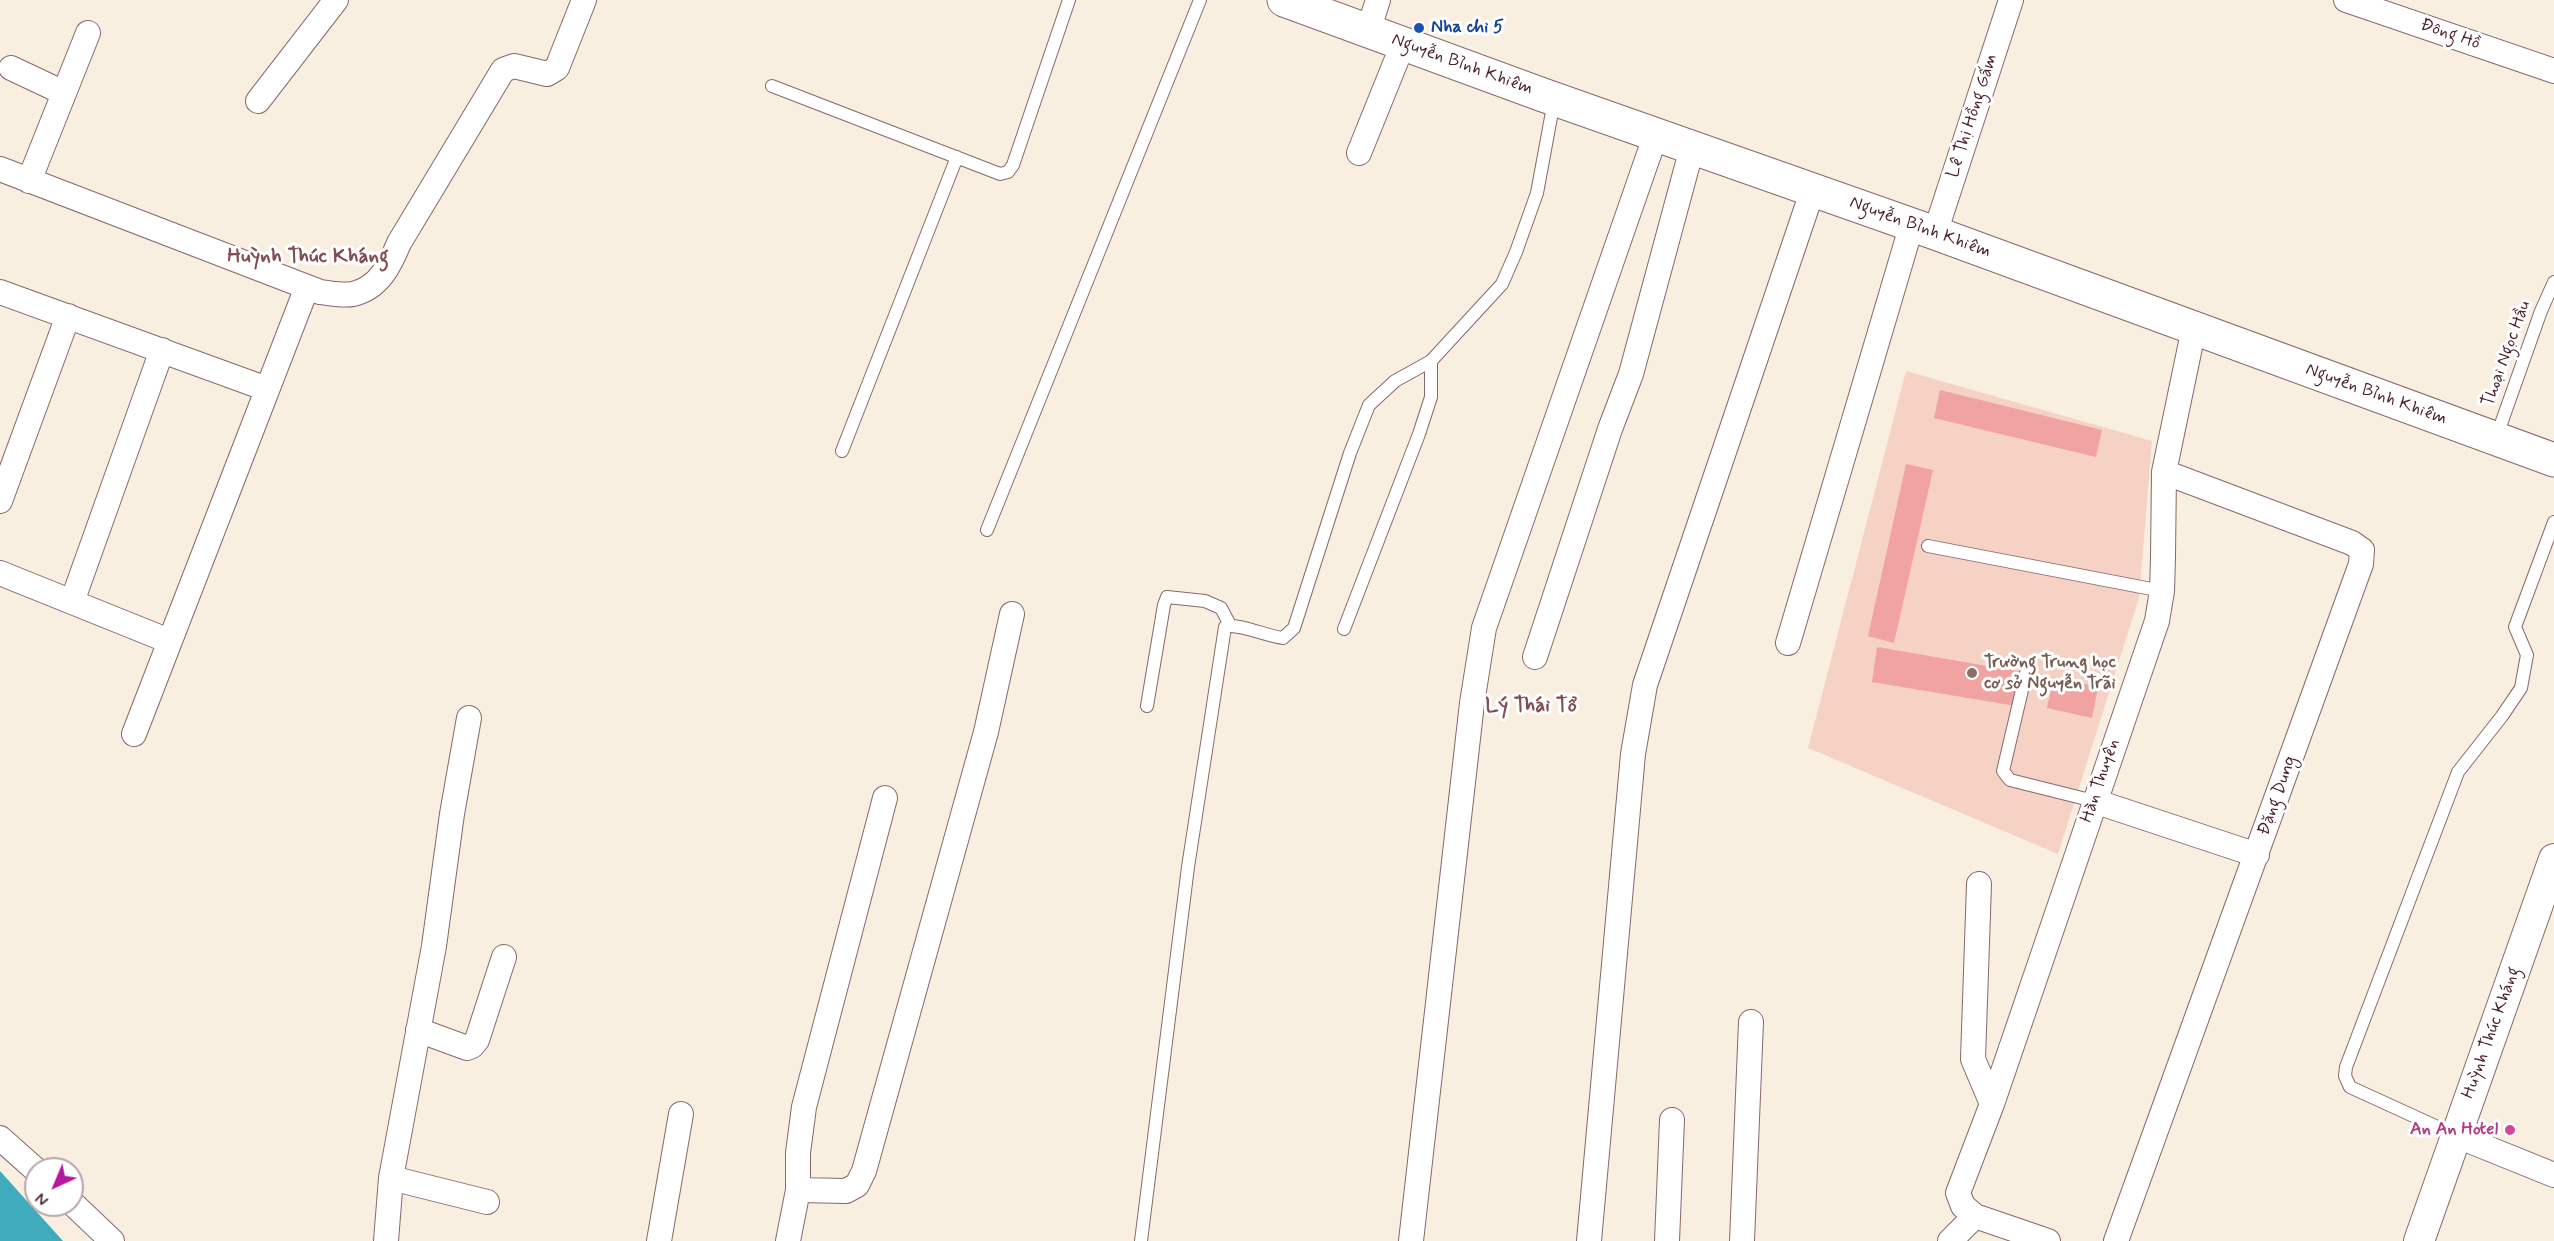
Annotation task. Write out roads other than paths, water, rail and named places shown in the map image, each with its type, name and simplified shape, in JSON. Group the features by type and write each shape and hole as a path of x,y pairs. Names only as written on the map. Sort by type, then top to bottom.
{"main road":[{"name":"Nguyễn Bỉnh Khiêm","path":"1284,0 1554,99 1924,228 2554,460"}],"street":[{"path":"258,101 336,0"},
{"path":"0,169 320,292 352,295 372,286 391,264 399,243 503,70 514,66 547,74 557,68 584,0"},
{"path":"1368,31 1378,0"},
{"name":"Lê Thị Hồng Gấm","path":"1788,643 1924,228 2012,0"},
{"name":"Đông Hồ","path":"2346,0 2554,70"},
{"path":"29,181 88,33"},
{"path":"1359,153 1403,44"},
{"path":"11,68 64,93"},
{"path":"1411,1241 1472,703 1484,628 1656,134"},
{"path":"1535,657 1610,429 1631,374 1692,148"},
{"path":"1589,1241 1632,766 1643,694 1813,189"},
{"path":"134,734 307,287"},
{"path":"0,292 267,389"},
{"path":"0,501 68,316"},
{"name":"Hàn Thuyên","path":"1976,1216 1963,1206 1958,1192 1992,1104 2157,621 2162,591 2164,472 2194,328"},
{"path":"72,602 162,350"},
{"name":"Đặng Dung","path":"2116,1241 2361,564 2362,550 2352,543 2164,472"},
{"path":"0,573 169,641"},
{"path":"798,1190 846,1191 857,1185 864,1171 986,732 1012,614"},
{"path":"386,1241 392,1178 434,946 452,814 469,718"},
{"path":"788,1241 798,1190 798,1153 804,1107 885,798"},
{"path":"2094,801 2257,855"},
{"name":"Huỳnh Thúc Kháng","path":"2419,1241 2554,859"},
{"path":"1979,884 1973,1059 1992,1104"},
{"path":"418,1030 466,1048 472,1046 477,1040 504,957"},
{"path":"1742,1241 1751,1022"},
{"path":"659,1241 681,1114"},
{"path":"1667,1241 1672,1120"},
{"path":"2455,1135 2554,1175"},
{"path":"0,1138 24,1159"},
{"path":"392,1178 487,1202"},
{"path":"84,1214 112,1241"},
{"path":"1950,1241 1976,1216 2048,1241"}],"lane":[{"path":"772,86 1000,174 1008,172 1013,165 1069,0"},
{"path":"987,530 1200,0"},
{"path":"1141,1241 1188,867 1225,627 1230,625 1283,638 1294,628 1350,453 1369,405 1395,381 1431,361 1502,284 1537,193 1554,99"},
{"path":"842,451 957,157"},
{"name":"Thoại Ngọc Hầu","path":"2496,438 2541,311 2554,282"},
{"path":"1344,629 1419,434 1431,397 1431,361"},
{"path":"2455,1135 2350,1087 2345,1076 2346,1067 2458,772 2521,688 2528,655 2515,627 2554,522"},
{"path":"1928,546 2162,591"},
{"path":"1147,706 1167,597 1205,601 1221,608 1230,625"},
{"path":"2026,673 2003,771 2010,780 2094,801"}],"water":[{"path":"0,1171 24,1198 24,1217 41,1217 63,1241 0,1241"}],"place":[{"name":"Nha chi 5","path":"1419,28"},
{"name":"Trường Trung học cơ sở Nguyễn Trãi","path":"1972,673"},
{"name":"An An Hotel","path":"2510,1130"}],"district":[{"name":"Huỳnh Thúc Kháng","path":"308,258"},
{"name":"Lý Thái Tổ","path":"1531,707"}]}
